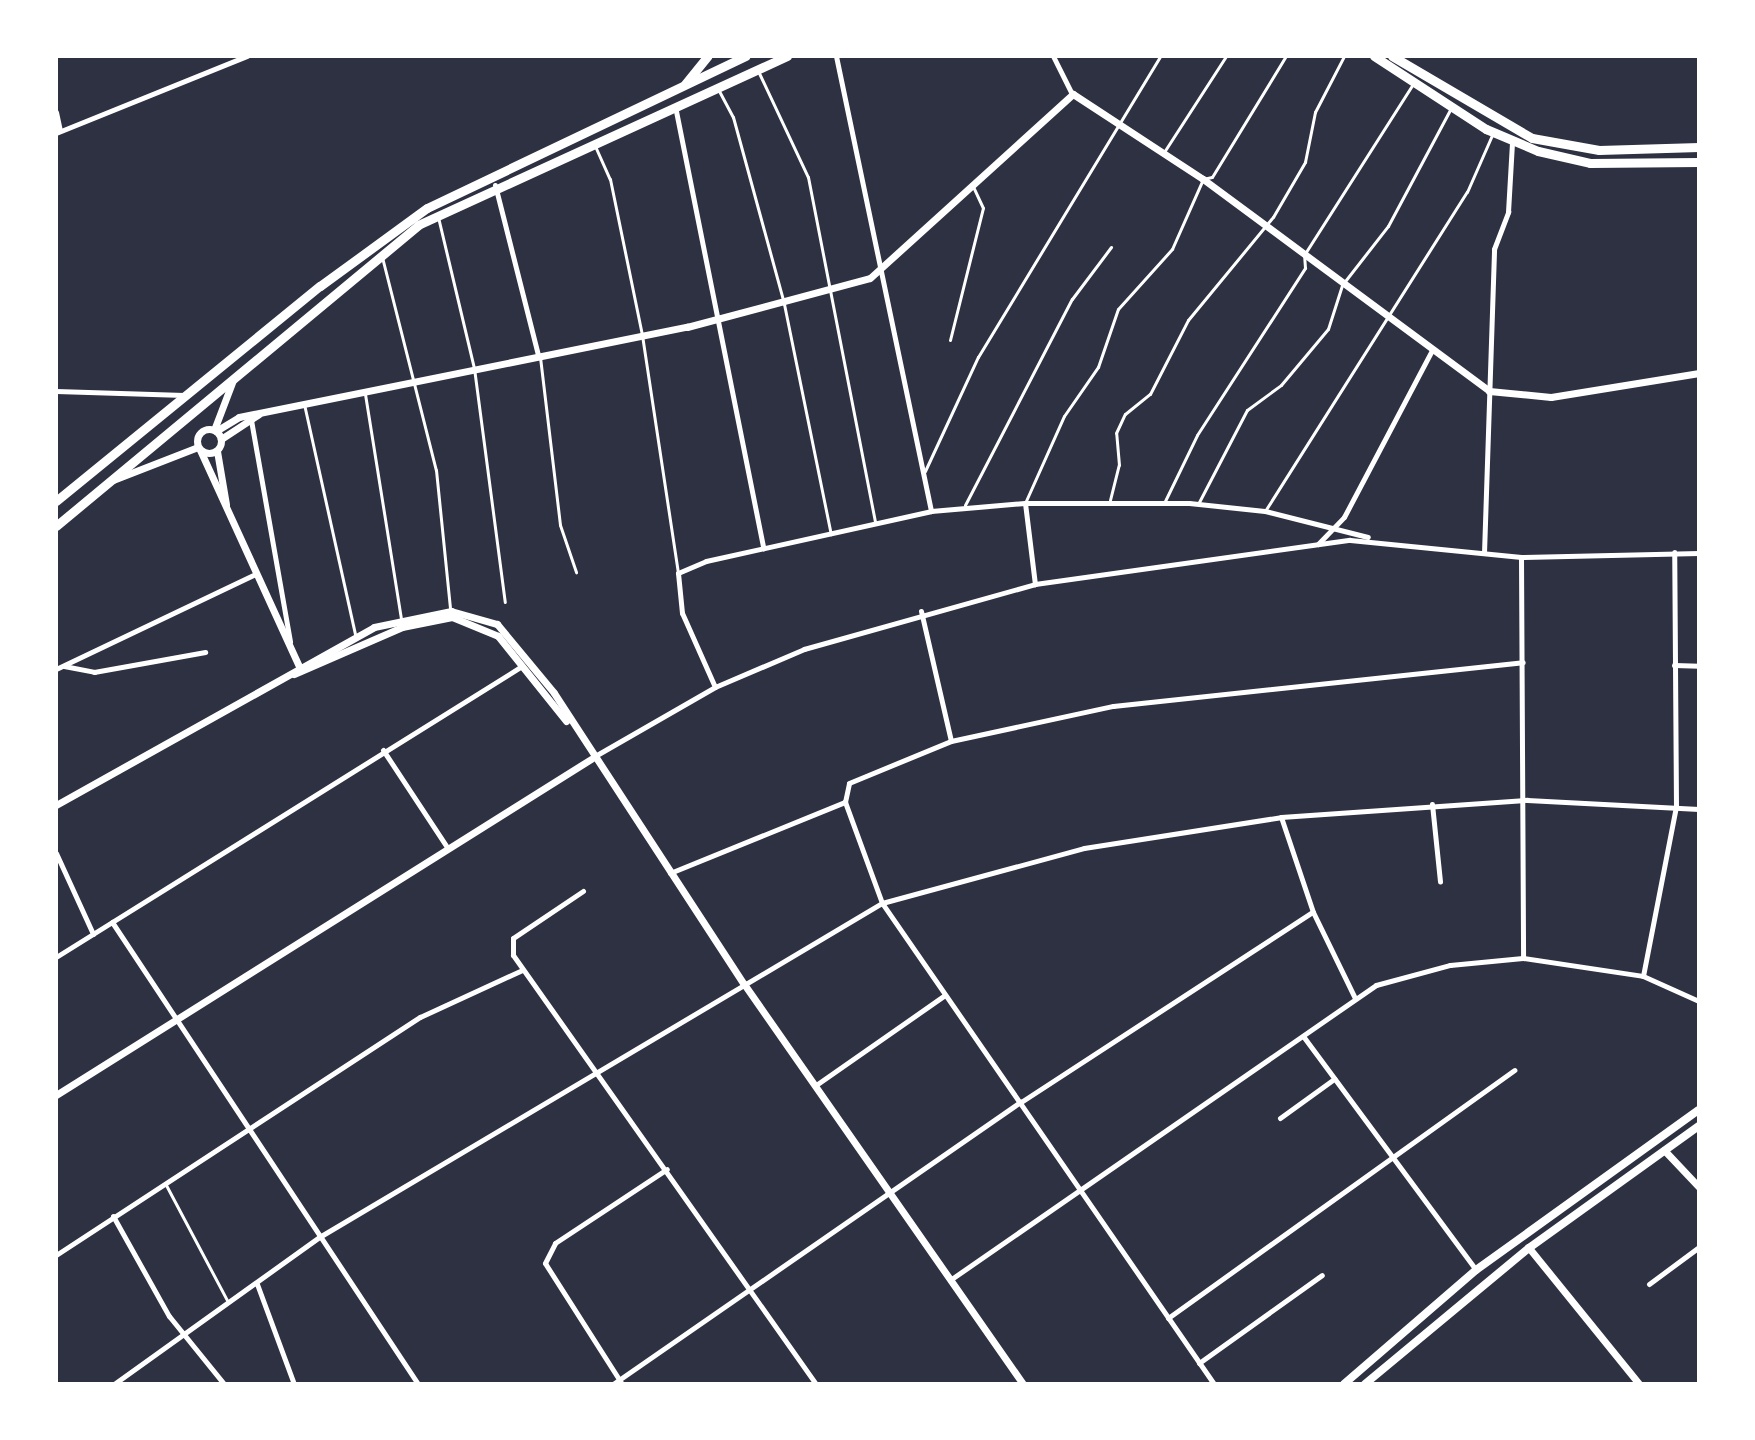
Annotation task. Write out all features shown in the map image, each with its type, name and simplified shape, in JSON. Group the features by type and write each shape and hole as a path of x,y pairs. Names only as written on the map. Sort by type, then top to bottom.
{"highway":[{"path":"682,88 708,56"},
{"path":"56,501 185,395 427,208 746,56"},
{"path":"56,526 381,253 437,213 495,185 676,111 718,89 759,73 774,59 787,56"},
{"path":"1374,56 1451,108 1512,142 1590,163 1699,162"},
{"path":"1392,56 1532,138 1599,150 1699,147"}],"main road":[{"path":"1344,1384 1476,1270 1699,1110"},
{"path":"1365,1384 1529,1248 1699,1126"}],"street":[{"path":"56,112 58,132 247,56"},
{"path":"836,56 931,511"},
{"path":"1053,56 1073,94 1203,179 1431,352 1489,391 1551,397 1699,373"},
{"path":"299,672 253,575 199,448 202,431 365,390 721,319 831,292 880,270 970,184 1073,94"},
{"path":"676,111 721,319 763,548"},
{"path":"1484,553 1494,249 1508,212 1512,142"},
{"path":"495,185 538,355"},
{"path":"1317,545 1329,529 1344,517 1431,352"},
{"path":"215,430 234,377"},
{"path":"56,391 185,395"},
{"path":"226,506 217,451 221,439 254,416"},
{"path":"254,416 293,655"},
{"path":"215,430 221,439"},
{"path":"111,481 199,448 217,451"},
{"path":"715,687 682,613 678,573 763,548 965,505 1165,501 1265,511 1377,539 1521,557 1699,553"},
{"path":"1025,503 1035,584"},
{"path":"56,1095 447,847 715,687 921,611 1035,584 1377,539"},
{"path":"1643,976 1676,807 1674,552"},
{"path":"1521,557 1527,800 1523,958"},
{"path":"56,669 253,575"},
{"path":"921,611 951,741"},
{"path":"299,672 402,627 451,614 498,636 566,721"},
{"path":"56,805 299,672 355,636 401,619 451,614 506,632 744,984 1023,1384"},
{"path":"63,665 94,672 205,652"},
{"path":"1214,1384 882,903 845,802 854,778 951,741 1113,706 1523,662"},
{"path":"1674,665 1699,666"},
{"path":"56,957 522,666"},
{"path":"383,750 447,847"},
{"path":"114,1384 321,1236 882,903 1084,848 1281,817 1432,804 1527,800 1699,809"},
{"path":"669,873 845,802"},
{"path":"1432,804 1440,882"},
{"path":"1281,817 1313,912 1355,998"},
{"path":"56,853 93,934"},
{"path":"583,891 513,938 523,970 600,1071 816,1384"},
{"path":"667,1169 562,1237 545,1263 618,1383 1021,1102 1313,912"},
{"path":"112,922 418,1384"},
{"path":"950,1280 1355,998 1437,968 1523,958 1643,976 1699,1001"},
{"path":"56,1255 247,1126 420,1017 523,970"},
{"path":"816,1085 945,995"},
{"path":"1303,1036 1476,1270"},
{"path":"1168,1318 1514,1070"},
{"path":"1280,1118 1334,1079"},
{"path":"1664,1150 1699,1187"},
{"path":"113,1216 169,1316 187,1334 224,1384"},
{"path":"1649,1284 1699,1247"},
{"path":"1529,1248 1639,1384"},
{"path":"1199,1363 1322,1275"},
{"path":"256,1284 294,1384"}],"lane":[{"path":"924,475 978,357 1160,56"},
{"path":"1164,152 1226,56"},
{"path":"1025,503 1064,416 1098,367 1118,309 1172,249 1203,179 1212,177 1286,56"},
{"path":"1110,500 1119,465 1116,433 1125,414 1150,394 1188,320 1265,226 1305,162 1315,112 1344,56"},
{"path":"759,73 808,177 876,526"},
{"path":"1165,501 1197,435 1305,268 1304,255 1413,84"},
{"path":"718,89 733,117 784,304 832,535"},
{"path":"1197,505 1247,410 1281,385 1328,329 1342,285 1431,156 1451,108"},
{"path":"1265,511 1467,192 1493,133"},
{"path":"594,146 610,179 642,335 678,573"},
{"path":"950,340 983,208 970,184"},
{"path":"437,213 474,368 505,602"},
{"path":"965,505 1072,299 1111,247"},
{"path":"381,253 436,470 451,614"},
{"path":"538,355 546,370 560,525 576,572"},
{"path":"365,390 401,619"},
{"path":"304,404 355,636"},
{"path":"164,1182 229,1304"}]}
